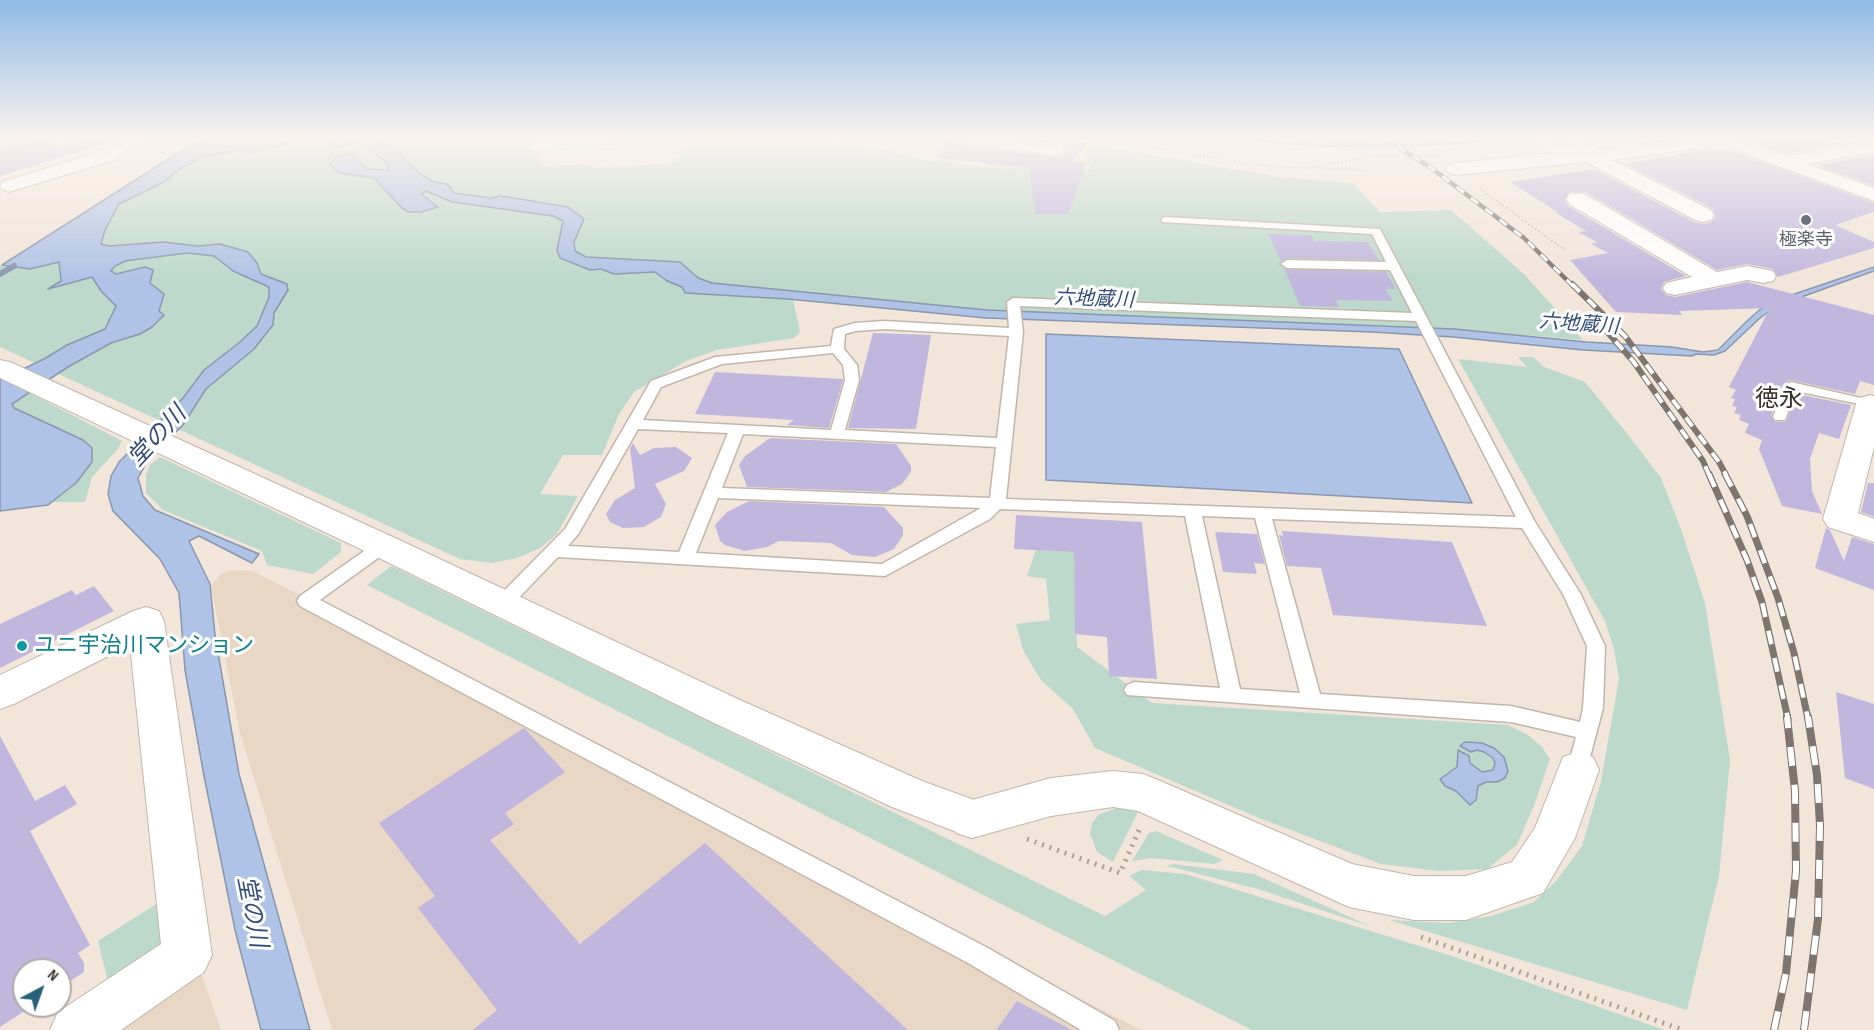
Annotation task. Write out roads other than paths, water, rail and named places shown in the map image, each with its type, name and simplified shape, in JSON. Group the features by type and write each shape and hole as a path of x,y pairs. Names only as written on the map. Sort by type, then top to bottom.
{"street":[{"path":"1625,228 1703,215 1645,185"},
{"path":"1848,185 1874,195"},
{"path":"1650,188 1577,199 1714,280"},
{"path":"1675,288 1747,273 1764,276"},
{"path":"5,370 383,546 726,711 907,794 972,819 1051,797 1113,789 1143,794 1349,885 1414,898 1466,898 1527,878 1553,838 1583,751"},
{"path":"1872,404 1840,519 1874,531"},
{"path":"0,693 146,621 187,955 76,1030"}],"lane":[{"path":"1134,690 1511,714 1583,751 1593,708 1596,646 1571,592 1527,523 1376,231 1166,220"},
{"path":"1287,264 1394,266"},
{"path":"554,551 885,570 984,515 998,502 1005,442 1014,320 1013,302 1425,327"},
{"path":"837,434 852,380 850,365 837,349 839,332 855,327 884,325 1014,320"},
{"path":"503,603 571,533 656,384 720,360 837,349"},
{"path":"1780,417 1791,386 1872,404"},
{"path":"633,424 1005,442"},
{"path":"685,559 737,430"},
{"path":"712,493 1527,523"},
{"path":"1192,510 1232,696"},
{"path":"1262,512 1312,701"},
{"path":"383,546 306,601 977,955 1106,1030"}],"water":[{"name":"堂の川","path":"127,185 158,185 119,204 105,230 101,244 109,246 163,242 198,246 220,244 248,252 257,263 261,274 287,284 288,290 274,313 273,325 254,349 206,389 183,425 148,460 138,478 143,496 155,510 259,554 252,563 199,536 189,541 210,584 215,635 239,774 310,1030 261,1030 235,930 204,776 185,670 179,593 160,559 113,511 108,494 111,476 119,462 183,398 204,370 257,326 269,297 269,287 233,271 214,256 187,253 125,261 115,266 111,271 116,274 145,267 153,270 150,283 164,294 159,311 164,315 152,327 140,334 111,343 68,367 12,404 14,408 83,440 92,448 92,462 76,483 48,505 0,511 0,380 67,345 105,329 116,306 101,291 92,277 48,289 61,281 59,262 30,269 2,265"},
{"path":"381,185 448,185 454,193 491,198 501,196 568,207 584,219 574,242 575,251 586,257 680,262 698,278 712,283 987,310 1454,329 1587,342 1672,347 1703,352 1718,350 1764,306 1774,301 1874,267 1874,271 1779,305 1760,318 1725,351 1714,355 1696,354 1692,356 1583,350 1453,337 1372,332 986,318 788,299 685,293 682,287 667,281 655,272 614,274 601,269 590,270 560,258 557,250 563,221 553,216 452,202 426,191 421,194 438,207 421,212 409,212 402,208"},
{"path":"1046,334 1399,349 1472,503 1046,480"},
{"path":"1465,742 1482,743 1494,748 1504,757 1508,771 1505,778 1497,782 1486,782 1478,786 1476,800 1470,805 1456,791 1445,786 1440,779 1457,767 1458,750 1469,756 1470,763 1482,772 1493,770 1495,763 1493,758 1484,752 1477,750 1471,752 1460,746"}],"waterway":[{"path":"0,274 14,266"}],"railway":[{"path":"1454,185 1524,238 1573,286"},
{"path":"1572,284 1625,336 1719,462 1726,475"},
{"path":"1601,325 1633,361 1703,461 1709,475"},
{"path":"1709,474 1747,560 1762,602 1788,719"},
{"path":"1725,474 1747,516 1778,598 1794,653 1808,719"},
{"path":"1774,1030 1786,973 1796,871 1795,791 1787,717"},
{"path":"1804,1030 1818,919 1820,825 1817,775 1808,717"}],"place":[{"name":"極楽寺","path":"1806,220"},
{"name":"ユニ宇治川マンション","path":"22,646"}],"district":[{"name":"徳永","path":"1779,400"}],"water label":[{"name":"六地蔵川","path":"1094,300"},
{"name":"六地蔵川","path":"1579,325"}]}
